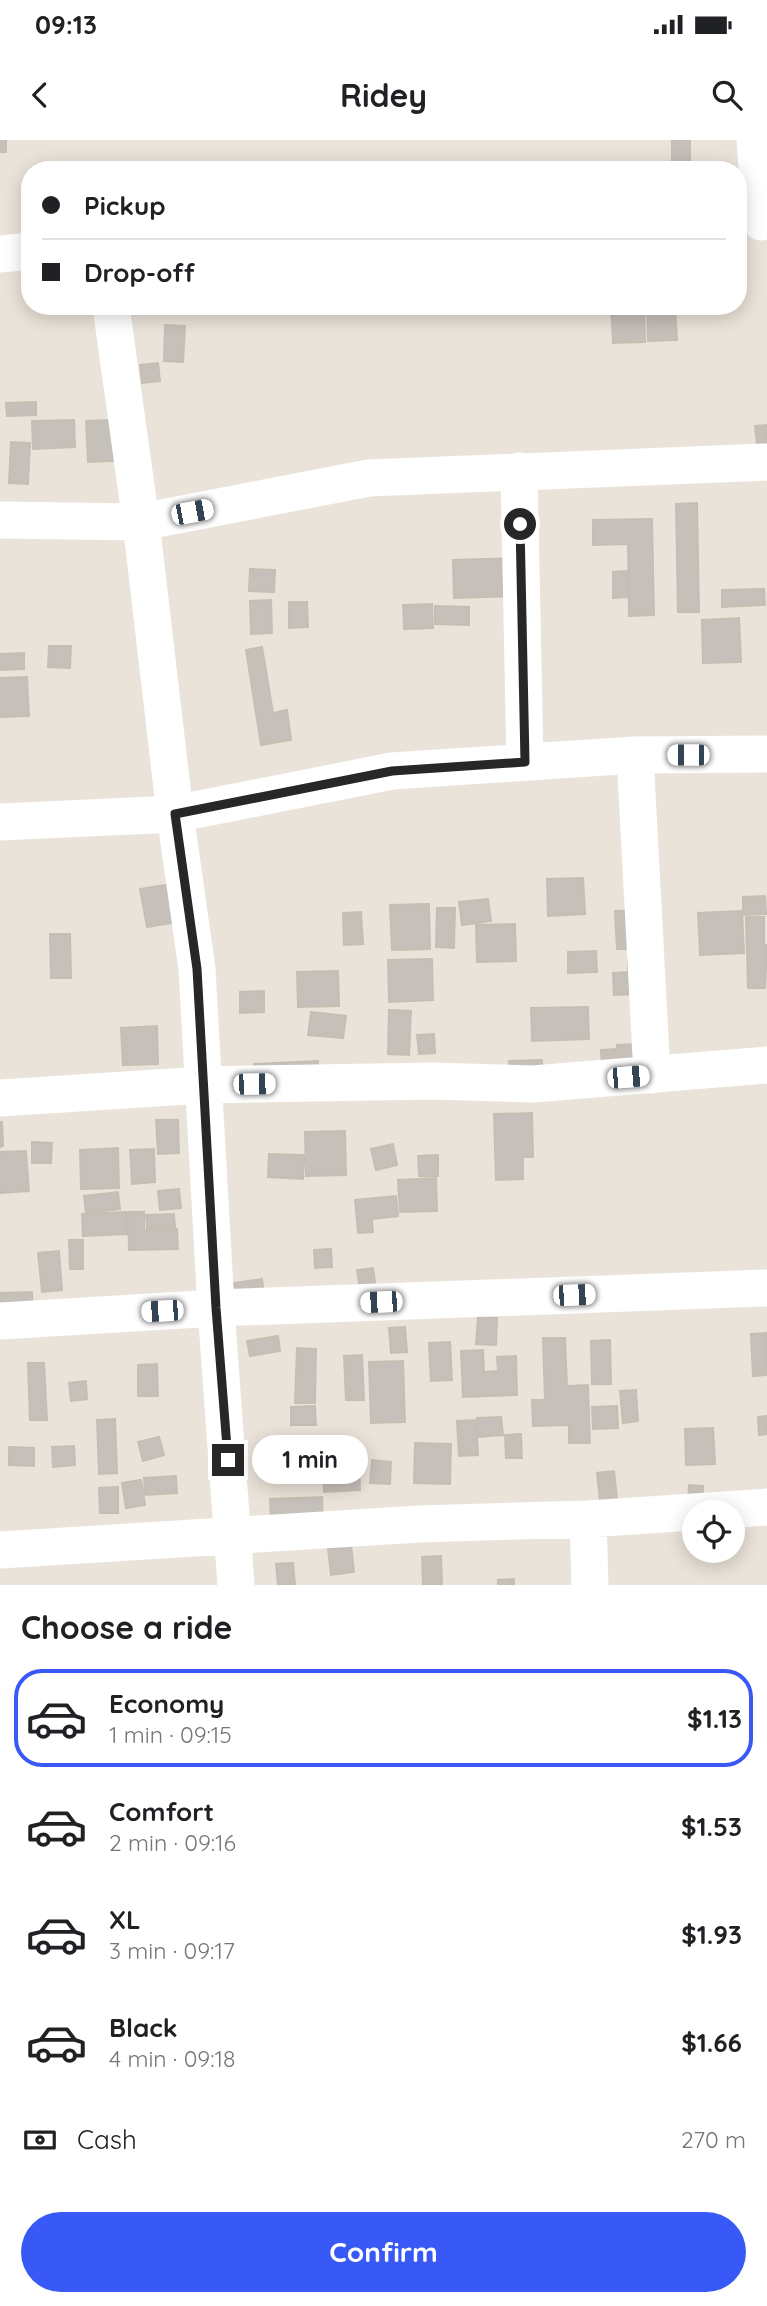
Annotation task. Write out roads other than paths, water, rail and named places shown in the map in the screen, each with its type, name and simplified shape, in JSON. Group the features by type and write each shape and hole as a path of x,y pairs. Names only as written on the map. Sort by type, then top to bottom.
{"street":[{"path":"755,140 755,223"},
{"path":"0,254 21,252"},
{"path":"112,315 197,969 216,1308 236,1585"},
{"path":"0,520 141,522 369,478 767,462"},
{"path":"519,471 525,762"},
{"path":"0,821 175,814 392,771 635,755 767,754"},
{"path":"635,755 652,1075"},
{"path":"0,1098 203,1085 432,1081 533,1084 767,1065"},
{"path":"0,1321 216,1308 767,1288"},
{"path":"0,1550 419,1524 588,1519 767,1507"},
{"path":"588,1519 590,1585"}]}
